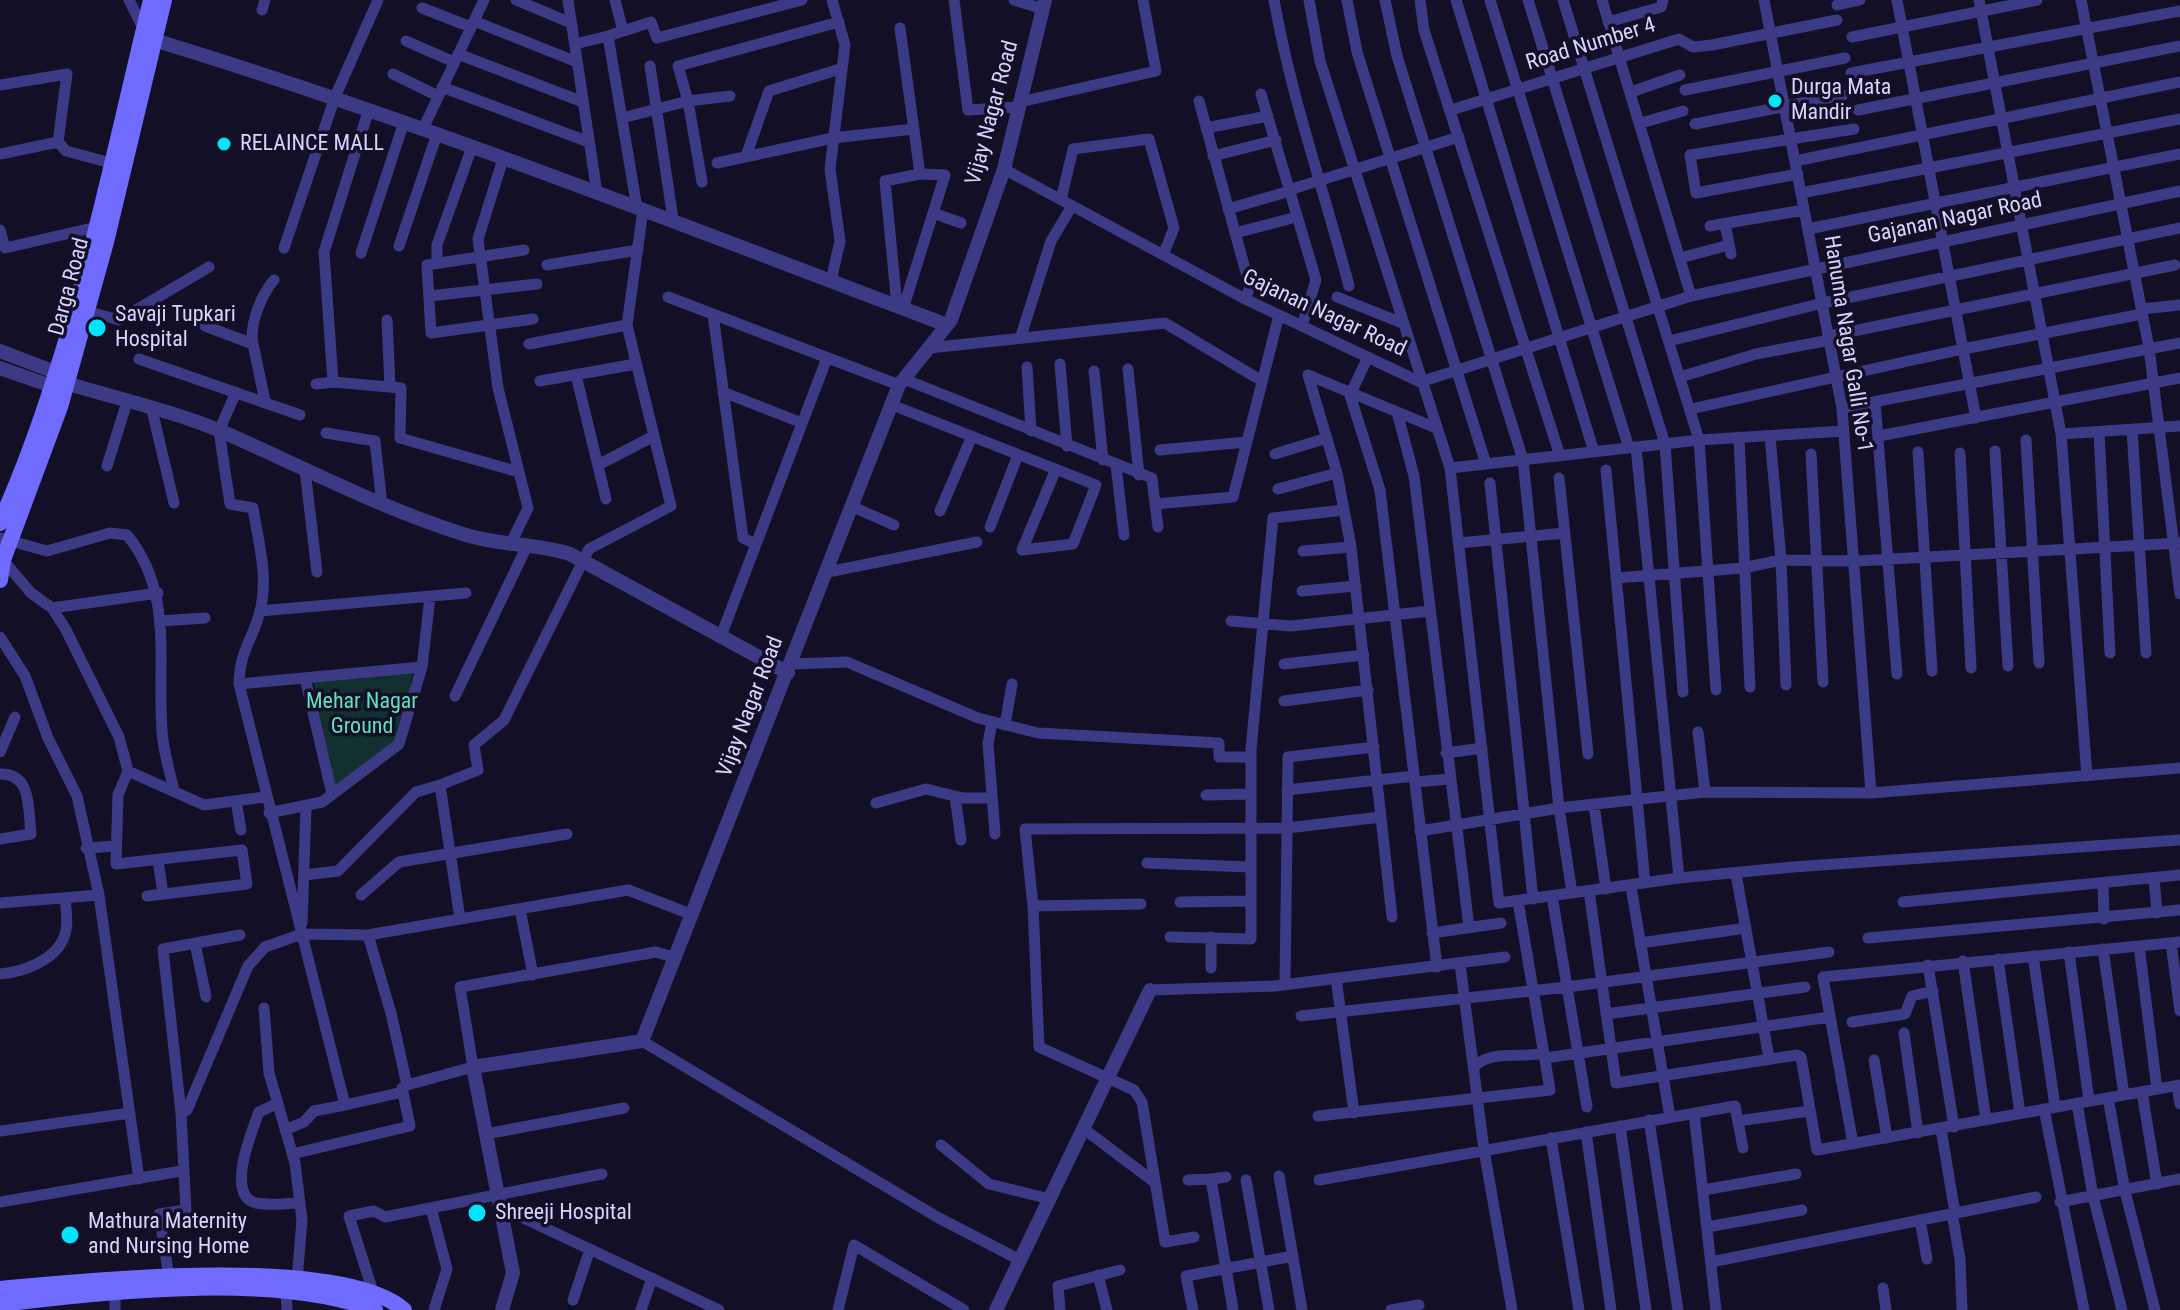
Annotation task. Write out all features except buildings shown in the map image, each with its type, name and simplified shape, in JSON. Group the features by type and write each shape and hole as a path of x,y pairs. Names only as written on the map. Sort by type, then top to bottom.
{"main road":[{"name":"Darga Road","path":"0,580 5,540 58,380 102,226 149,36 151,0"},
{"name":"Darga Road","path":"0,523 29,458 86,311 111,163 149,36 164,0"},
{"path":"0,1304 169,1277 292,1286 404,1309"},
{"path":"0,1289 292,1286"}],"street":[{"path":"129,0 149,36 335,97 673,219 947,325"},
{"path":"284,248 335,97 378,0"},
{"path":"399,246 440,92 484,0"},
{"path":"516,0 571,23"},
{"path":"568,0 597,193"},
{"path":"615,0 623,31"},
{"path":"575,44 651,22 657,38 802,0"},
{"path":"831,281 840,241 830,169 845,45 832,0"},
{"path":"954,0 968,110 1019,105 1156,71 1143,0"},
{"path":"1014,0 1044,4"},
{"path":"1274,0 1287,72 1321,180 1349,286"},
{"path":"1309,0 1320,61 1420,382 1450,468 1499,903 1679,878 2180,840"},
{"path":"1347,0 1357,52 1486,464"},
{"path":"1385,0 1397,56 1424,148 1523,460 1559,808 1572,893"},
{"path":"1420,0 1424,30 1560,456"},
{"path":"1456,0 1483,100 1594,452"},
{"path":"1490,0 1591,327 1632,448 1679,878"},
{"path":"1528,0 1665,444 1683,692"},
{"path":"1563,0 1699,440 1716,690"},
{"path":"1602,0 1691,296"},
{"path":"1635,0 1639,13"},
{"path":"1608,22 1661,7 1663,0"},
{"name":"Hanuma Nagar Galli No-1","path":"1764,0 1842,408 1856,561 1871,793"},
{"path":"1837,5 1860,0"},
{"path":"1897,0 1976,418"},
{"path":"1852,37 1902,29 1980,6 2037,0"},
{"path":"2081,0 2149,348 2177,543 2180,594"},
{"name":"Vijay Nagar Road","path":"642,1041 892,405 902,382 947,325 1004,169 1044,4"},
{"path":"1980,6 2061,434 2087,776"},
{"path":"422,8 577,62"},
{"path":"1851,73 2180,11"},
{"name":"Road Number 4","path":"1451,110 1679,39 1693,47 1837,20"},
{"path":"702,182 688,101 678,66 839,22"},
{"path":"900,28 920,174"},
{"path":"304,875 338,871 416,792 478,770 474,745 504,720 589,549 671,506 627,325 638,250 640,209 608,36"},
{"path":"406,41 583,102"},
{"path":"1858,110 2180,46"},
{"path":"1685,90 1845,58"},
{"path":"650,66 673,219"},
{"path":"746,156 769,91 840,69"},
{"path":"0,85 67,74 58,142 66,151 111,163"},
{"path":"393,74 589,142"},
{"path":"1631,92 1680,75"},
{"path":"1795,161 2180,82"},
{"path":"1261,94 1316,280 1302,326"},
{"path":"1695,124 1843,95"},
{"path":"622,118 688,101 730,96"},
{"path":"1199,101 1250,287 1245,299"},
{"path":"333,382 324,252 369,109"},
{"path":"1641,123 1683,111"},
{"path":"1206,128 1268,116"},
{"path":"1801,193 2180,119"},
{"path":"361,253 404,122"},
{"path":"717,163 833,138 913,129"},
{"path":"1798,174 1696,193 1690,155 1854,129"},
{"path":"1228,209 1459,137"},
{"path":"1021,336 1051,241 1067,203 1073,149 1149,139 1174,228 1163,255"},
{"path":"1213,156 1276,140"},
{"path":"0,154 58,142"},
{"path":"437,263 437,245 472,147"},
{"path":"1808,229 1936,206 2180,154"},
{"path":"503,159 478,239 498,388 528,508 510,545"},
{"name":"Gajanan Nagar Road","path":"1004,169 1245,299 1420,382 1691,296 2180,191"},
{"path":"920,174 945,175 900,307 885,181 920,174"},
{"path":"1710,226 1804,210"},
{"path":"933,213 961,223"},
{"path":"1235,233 1289,219"},
{"path":"1680,258 1730,250 1725,224"},
{"path":"0,230 5,248 102,226"},
{"path":"1669,341 1949,275 2180,228"},
{"path":"524,250 427,265 431,333 533,319"},
{"path":"547,265 638,250"},
{"path":"1680,377 1756,354 2175,265"},
{"path":"86,311 119,320 209,267"},
{"path":"265,401 251,333 267,288 274,280"},
{"path":"430,296 537,284"},
{"path":"668,297 1152,478 1158,527"},
{"path":"1337,297 1402,323"},
{"path":"1691,409 2180,305"},
{"path":"713,314 743,538 755,544"},
{"path":"1155,504 1233,497 1279,315"},
{"path":"387,320 390,387"},
{"path":"929,348 1165,323 1262,381"},
{"path":"529,344 627,325"},
{"path":"205,326 253,344"},
{"path":"1842,408 2180,343"},
{"path":"0,351 58,380"},
{"path":"1368,357 1350,395 1380,490 1437,967"},
{"path":"721,636 827,358"},
{"path":"139,359 300,415"},
{"path":"540,381 636,364"},
{"path":"1060,364 1067,446"},
{"path":"1027,367 1031,431"},
{"path":"0,368 58,380 219,431 382,505 465,535 510,545 538,544 582,561 721,636 790,669 847,662 992,722 1038,733 1219,743 1219,757 1250,757"},
{"path":"1128,369 1139,475"},
{"path":"1094,371 1103,460"},
{"path":"576,375 606,499"},
{"path":"1392,917 1351,547 1337,473 1308,375 1350,395 1436,428"},
{"path":"1879,436 2180,378"},
{"path":"316,384 333,382 401,388 400,438 519,472"},
{"path":"236,392 219,431 230,504 253,508 263,577 260,611 239,657 239,684 269,813 345,1105"},
{"path":"723,392 802,423"},
{"path":"107,466 127,402"},
{"path":"1875,402 1897,674"},
{"path":"892,405 1018,455 1056,469 1096,485 1073,544 1022,550 1056,469"},
{"path":"152,410 174,503"},
{"path":"1397,412 1414,476 1469,927"},
{"path":"2061,434 2180,426"},
{"path":"2132,429 2146,653"},
{"path":"1450,468 1699,440 1844,431"},
{"path":"2099,432 2110,653"},
{"path":"326,433 375,441 382,505"},
{"path":"940,511 972,436"},
{"path":"1770,436 1781,560 1786,685"},
{"path":"598,465 652,437"},
{"path":"1739,437 1750,687"},
{"path":"1275,454 1327,438"},
{"path":"2026,440 2039,663"},
{"path":"1160,450 1247,442"},
{"path":"1995,451 2008,666"},
{"path":"1918,452 1932,671"},
{"path":"1960,453 1971,668"},
{"path":"1811,454 1823,682"},
{"path":"990,527 1018,455"},
{"path":"1116,465 1124,535"},
{"path":"305,470 317,572"},
{"path":"1606,470 1645,883"},
{"path":"1278,489 1337,473"},
{"path":"1559,478 1588,754"},
{"path":"1490,483 1533,899"},
{"path":"853,507 894,525"},
{"path":"1170,937 1251,939 1250,757 1273,518 1344,510"},
{"path":"5,540 47,551 110,533 127,535 143,555 158,593 162,733 174,791"},
{"path":"1459,543 1565,533"},
{"path":"828,572 977,542"},
{"path":"1616,578 1743,568 1781,560 1856,561 2177,543"},
{"path":"455,696 528,544"},
{"path":"1303,551 1351,547"},
{"path":"3,560 31,593 52,608 119,737 128,771 118,795 116,864 242,850 247,884 147,896"},
{"path":"1302,591 1356,586"},
{"path":"52,608 158,593"},
{"path":"260,611 466,593"},
{"path":"269,813 306,808 332,794 399,744 422,667 430,597"},
{"path":"1231,621 1291,626 1430,611"},
{"path":"160,621 205,618"},
{"path":"0,637 25,676 48,738 77,796 86,848 99,895 139,1179"},
{"path":"1284,664 1364,655"},
{"path":"239,684 422,667"},
{"path":"305,678 332,794"},
{"path":"1005,725 1012,684"},
{"path":"1284,701 1368,690"},
{"path":"0,752 15,717"},
{"path":"992,722 988,744 995,834"},
{"path":"1698,732 1705,792"},
{"path":"1285,985 1288,757 1374,747"},
{"path":"1446,753 1482,748"},
{"path":"1420,831 1559,808 1705,792 1799,790 1871,793 2180,768"},
{"path":"128,771 204,805 265,797"},
{"path":"0,774 16,776 23,782 31,834 0,839"},
{"path":"1287,790 1377,780 1450,779"},
{"path":"440,785 460,919"},
{"path":"876,803 926,789 955,796 992,798"},
{"path":"1206,795 1251,794"},
{"path":"955,796 961,840"},
{"path":"236,801 241,830"},
{"path":"1594,805 1606,889"},
{"path":"302,934 306,808"},
{"path":"1194,1237 1165,1242 1142,1102 1134,1090 1039,1047 1033,906 1025,829 1287,828 1381,817"},
{"path":"361,895 399,862 567,834"},
{"path":"86,848 116,846"},
{"path":"158,860 163,894"},
{"path":"1147,863 1250,867"},
{"path":"1736,874 1769,1058"},
{"path":"1903,902 2180,875"},
{"path":"2154,878 2157,913"},
{"path":"2103,884 2104,919"},
{"path":"1631,887 1670,1117"},
{"path":"181,1113 187,1110 248,966 265,947 302,934 368,935 628,890 693,915"},
{"path":"1589,891 1616,1083 1769,1058 1801,1057 1817,1150 2178,1085 2180,1104"},
{"path":"0,903 99,895"},
{"path":"1552,896 1587,1107"},
{"path":"0,974 23,972 47,957 62,941 66,930 65,898"},
{"path":"1180,902 1251,901"},
{"path":"1318,1116 1550,1090 1518,901"},
{"path":"1033,906 1141,904"},
{"path":"520,909 533,975"},
{"path":"1868,938 2180,910"},
{"path":"1432,933 1501,923"},
{"path":"1640,943 1746,928"},
{"path":"169,1277 159,1214 186,1210 181,1171 181,1113 163,949 240,935"},
{"path":"292,1154 410,1126 391,1013 368,935"},
{"path":"1211,937 1211,968"},
{"path":"195,943 206,997"},
{"path":"1853,1144 1823,977 1963,961 2176,943 2180,1011"},
{"path":"2139,946 2157,1089"},
{"path":"2103,949 2124,1095"},
{"path":"502,1310 513,1273 460,987 656,952 676,958"},
{"path":"1301,1016 1567,987 1829,952"},
{"path":"2069,952 2093,1196 2122,1310"},
{"path":"2033,956 2060,1202 2084,1310"},
{"path":"996,1310 1150,990 1285,985 1505,957"},
{"path":"1998,959 2020,1113"},
{"path":"1963,961 1986,1120"},
{"path":"1460,964 1484,1150 1512,1310"},
{"path":"1928,965 1948,1128 1962,1310"},
{"path":"1336,978 1354,1113"},
{"path":"1606,1014 1805,987"},
{"path":"1852,1022 1905,1014 1912,996 1933,991"},
{"path":"264,1008 269,1073 292,1154 302,1220 287,1310"},
{"path":"1475,1066 1481,1060 1496,1057 1579,1053 1830,1017"},
{"path":"1904,1033 1918,1133"},
{"path":"285,1130 304,1122 314,1111 405,1089 473,1067 642,1041 937,1217 1020,1260"},
{"path":"1874,1060 1887,1138"},
{"path":"2142,1092 2157,1184"},
{"path":"2108,1098 2125,1191 2155,1310"},
{"path":"276,1104 259,1112 242,1169 242,1185 254,1203 300,1203"},
{"path":"1319,1180 1735,1106 1743,1148"},
{"path":"486,1134 624,1108"},
{"path":"1738,1121 1809,1111"},
{"path":"0,1131 130,1113"},
{"path":"1694,1113 1716,1310"},
{"path":"1649,1120 1678,1310"},
{"path":"1620,1126 1646,1310"},
{"path":"1084,1129 1153,1181"},
{"path":"1586,1132 1611,1310"},
{"path":"1551,1138 1579,1310"},
{"path":"941,1145 989,1184 1050,1199"},
{"path":"0,1202 181,1171"},
{"path":"374,1303 349,1216 374,1211 385,1217 499,1200 602,1174"},
{"path":"1703,1190 1796,1174"},
{"path":"1279,1176 1302,1310"},
{"path":"1188,1180 1226,1177"},
{"path":"1211,1179 1233,1310"},
{"path":"2060,1202 2180,1179"},
{"path":"1246,1180 1269,1310"},
{"path":"1711,1262 2036,1197"},
{"path":"499,1200 590,1249 719,1310"},
{"path":"431,1208 447,1269 434,1310"},
{"path":"1707,1227 1802,1210"},
{"path":"1920,1220 1927,1259"},
{"path":"838,1310 854,1245 964,1310"},
{"path":"573,1300 590,1249"},
{"path":"1193,1310 1186,1276 1293,1256"},
{"path":"1060,1310 1058,1286 1120,1270"},
{"path":"1098,1275 1107,1310"},
{"path":"641,1310 652,1278"},
{"path":"115,1286 115,1310"},
{"path":"1883,1288 1886,1310"},
{"path":"1391,1310 1419,1305"}],"green space":[{"name":"Mehar Nagar Ground","path":"414,668 399,744 332,794 313,677"}],"place":[{"name":"Durga Mata Mandir","path":"1775,101"},
{"name":"RELAINCE MALL","path":"224,144"},
{"name":"Savaji Tupkari Hospital","path":"97,328"},
{"name":"Shreeji Hospital","path":"477,1213"},
{"name":"Mathura Maternity and Nursing Home","path":"70,1235"}]}
